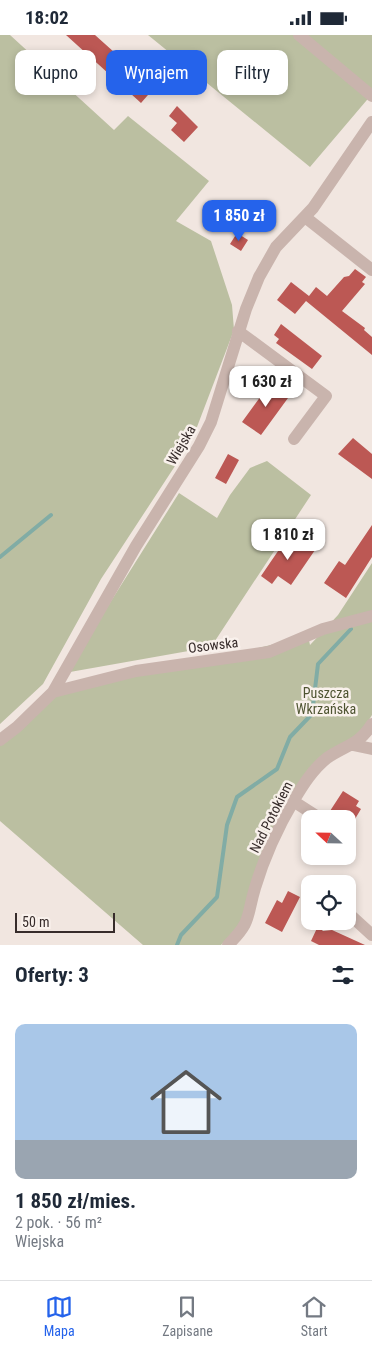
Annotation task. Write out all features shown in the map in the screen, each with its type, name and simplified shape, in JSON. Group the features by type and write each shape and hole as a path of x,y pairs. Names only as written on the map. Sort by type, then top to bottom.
{"street":[{"path":"299,35 372,95"},
{"name":"Wiejska","path":"0,740 53,692 136,546 199,446 211,422 238,331 260,277 276,247 305,217 372,122"},
{"path":"305,217 372,270"},
{"path":"238,331 326,396 294,439"},
{"name":"Osowska","path":"53,692 136,671 269,652 323,629 372,616"},
{"name":"Nad Potokiem","path":"228,945 243,930 248,921 255,888 270,846 293,801 314,769 335,753 358,742 372,724"},
{"path":"353,745 372,749"},
{"path":"293,801 307,810"},
{"path":"356,920 372,935"}],"green space":[{"path":"0,35 10,35 26,50 15,50 15,95 76,95 114,130 128,116 209,181 176,221 211,241 232,305 234,330 192,440 101,579 43,684 0,724"},
{"path":"148,35 372,35 372,94 310,167 222,95 288,95 288,50 217,50 217,91 207,83 207,50 166,50"},
{"path":"267,461 311,495 211,647 70,672 96,625 179,493 217,518 230,495 250,468"},
{"name":"Puszcza Wkrzańska","path":"372,563 372,715 362,731 308,770 239,928 221,945 143,945 0,821 0,740 53,692 212,659 308,636 310,645 338,615"}],"building":[{"path":"66,35 95,35 112,50 106,50 106,71 96,62 96,50 83,50"},
{"path":"132,95 148,95 141,103"},
{"path":"177,106 198,127 184,142 171,130 177,123 169,116"},
{"path":"237,233 248,240 241,251 230,244"},
{"path":"355,269 366,277 362,282 365,284 342,311 365,328 364,330 372,337 372,355 306,301 295,314 277,300 291,282 309,296 316,287 327,296 344,277 349,276"},
{"path":"281,324 322,356 312,369 276,343 279,339 274,335"},
{"path":"275,381 287,389 282,394 288,398 261,435 242,422 269,385 271,386"},
{"path":"353,438 372,454 372,479 338,454"},
{"path":"228,454 239,460 226,484 215,478"},
{"path":"372,525 372,557 346,598 324,583 339,561 345,565"},
{"path":"289,535 315,550 291,585 278,576 272,584 261,576"},
{"path":"343,791 359,801 356,806 361,809 356,817 356,810 331,810"},
{"path":"288,891 300,897 282,932 265,923 277,900 282,903"},
{"path":"316,930 332,930 365,945 319,945 311,941"}],"waterway":[{"path":"0,557 51,515"},
{"path":"177,945 181,935 217,897 227,825 237,797 277,769 290,737 312,714 318,664 351,629"}]}
